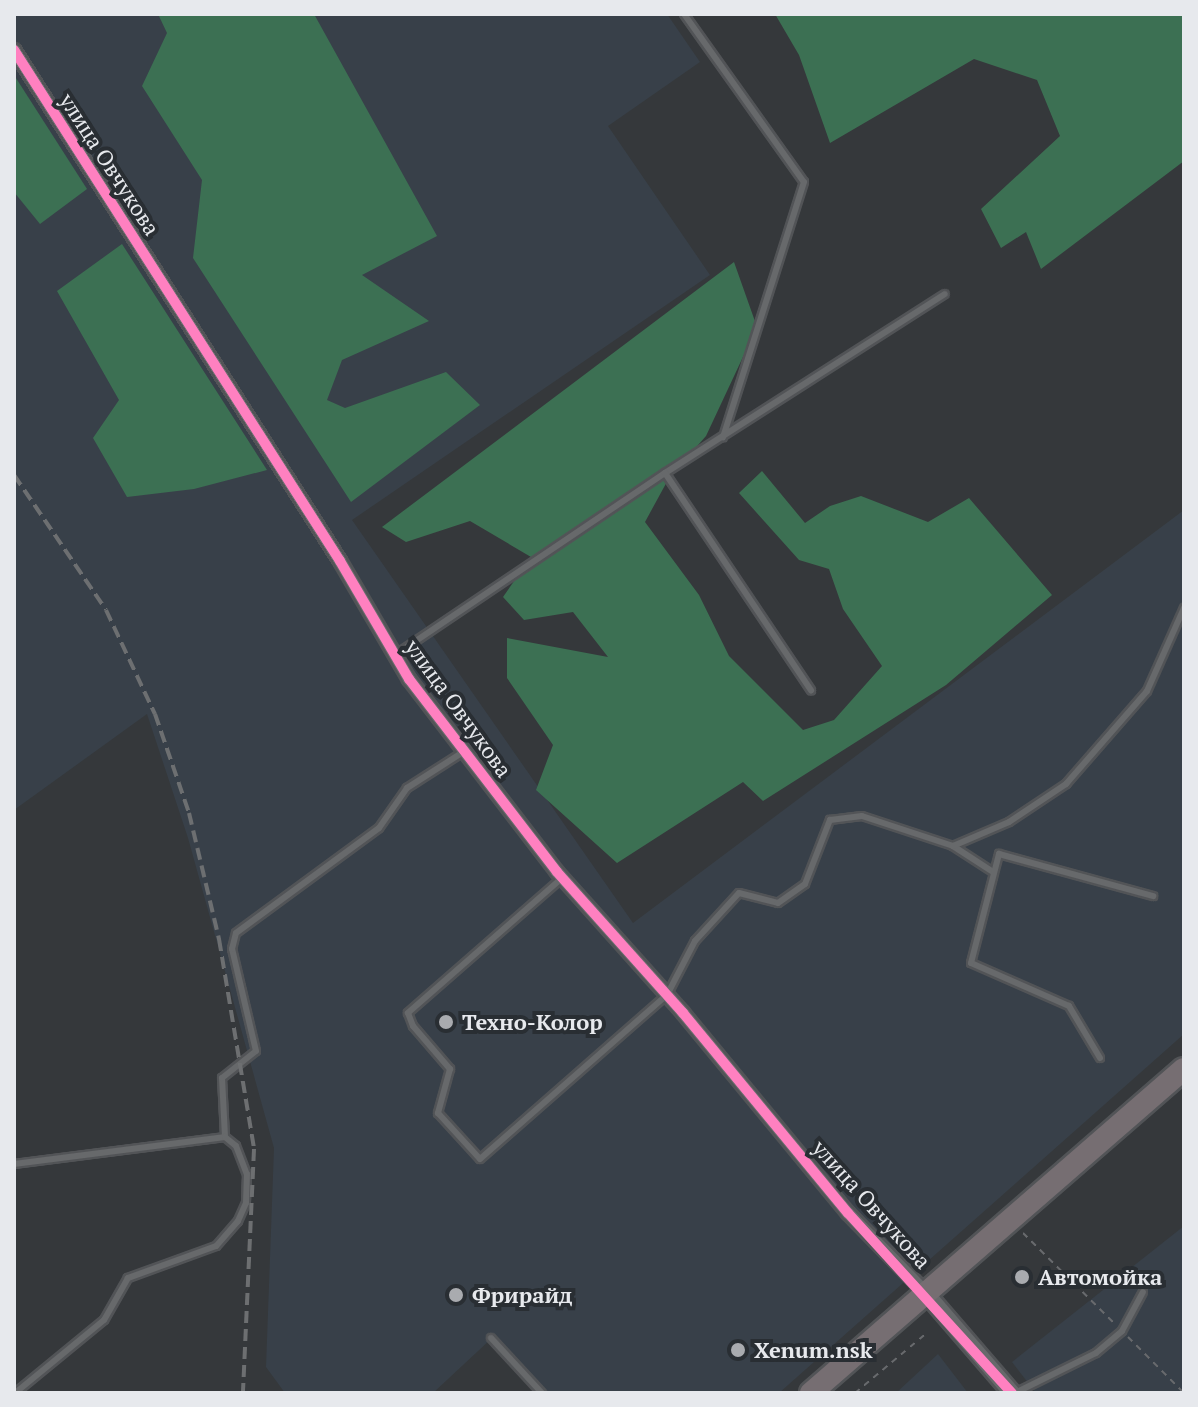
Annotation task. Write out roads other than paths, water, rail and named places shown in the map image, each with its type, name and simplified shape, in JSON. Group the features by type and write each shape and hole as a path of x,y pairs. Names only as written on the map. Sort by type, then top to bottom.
{"highway":[{"path":"811,1393 1008,1218 1184,1069"}],"street":[{"name":"улица Овчукова","path":"14,50 395,655 463,752 562,878 667,995 848,1213 924,1291"},
{"path":"924,1291 1014,1393"}],"lane":[{"path":"684,14 804,182 723,437"},
{"path":"395,655 665,473 945,294"},
{"path":"665,473 811,690"},
{"path":"953,846 1009,822 1066,784 1147,691 1184,608"},
{"path":"225,1137 222,1078 256,1051 232,949 236,933 379,828 407,788 463,752"},
{"path":"562,878 408,1013 413,1026 450,1069 438,1113 480,1159 667,995 695,941 739,893 778,903 805,884 830,820 862,816 953,846 993,872"},
{"path":"1100,1058 1069,1006 971,963 993,872 999,854 1153,896"},
{"path":"14,1164 225,1137 236,1146 247,1174 246,1203 238,1221 216,1246 128,1278 104,1320 15,1393"},
{"path":"1014,1393 1096,1353 1122,1331 1143,1292"},
{"path":"491,1338 542,1393"}],"railway":[{"path":"14,475 106,610 155,714 189,813 219,939 254,1149 243,1393"}],"place":[{"name":"Техно-Колор","path":"446,1022"},
{"name":"Автомойка","path":"1022,1277"},
{"name":"Фрирайд","path":"456,1295"},
{"name":"Xenum.nsk","path":"738,1350"}]}
